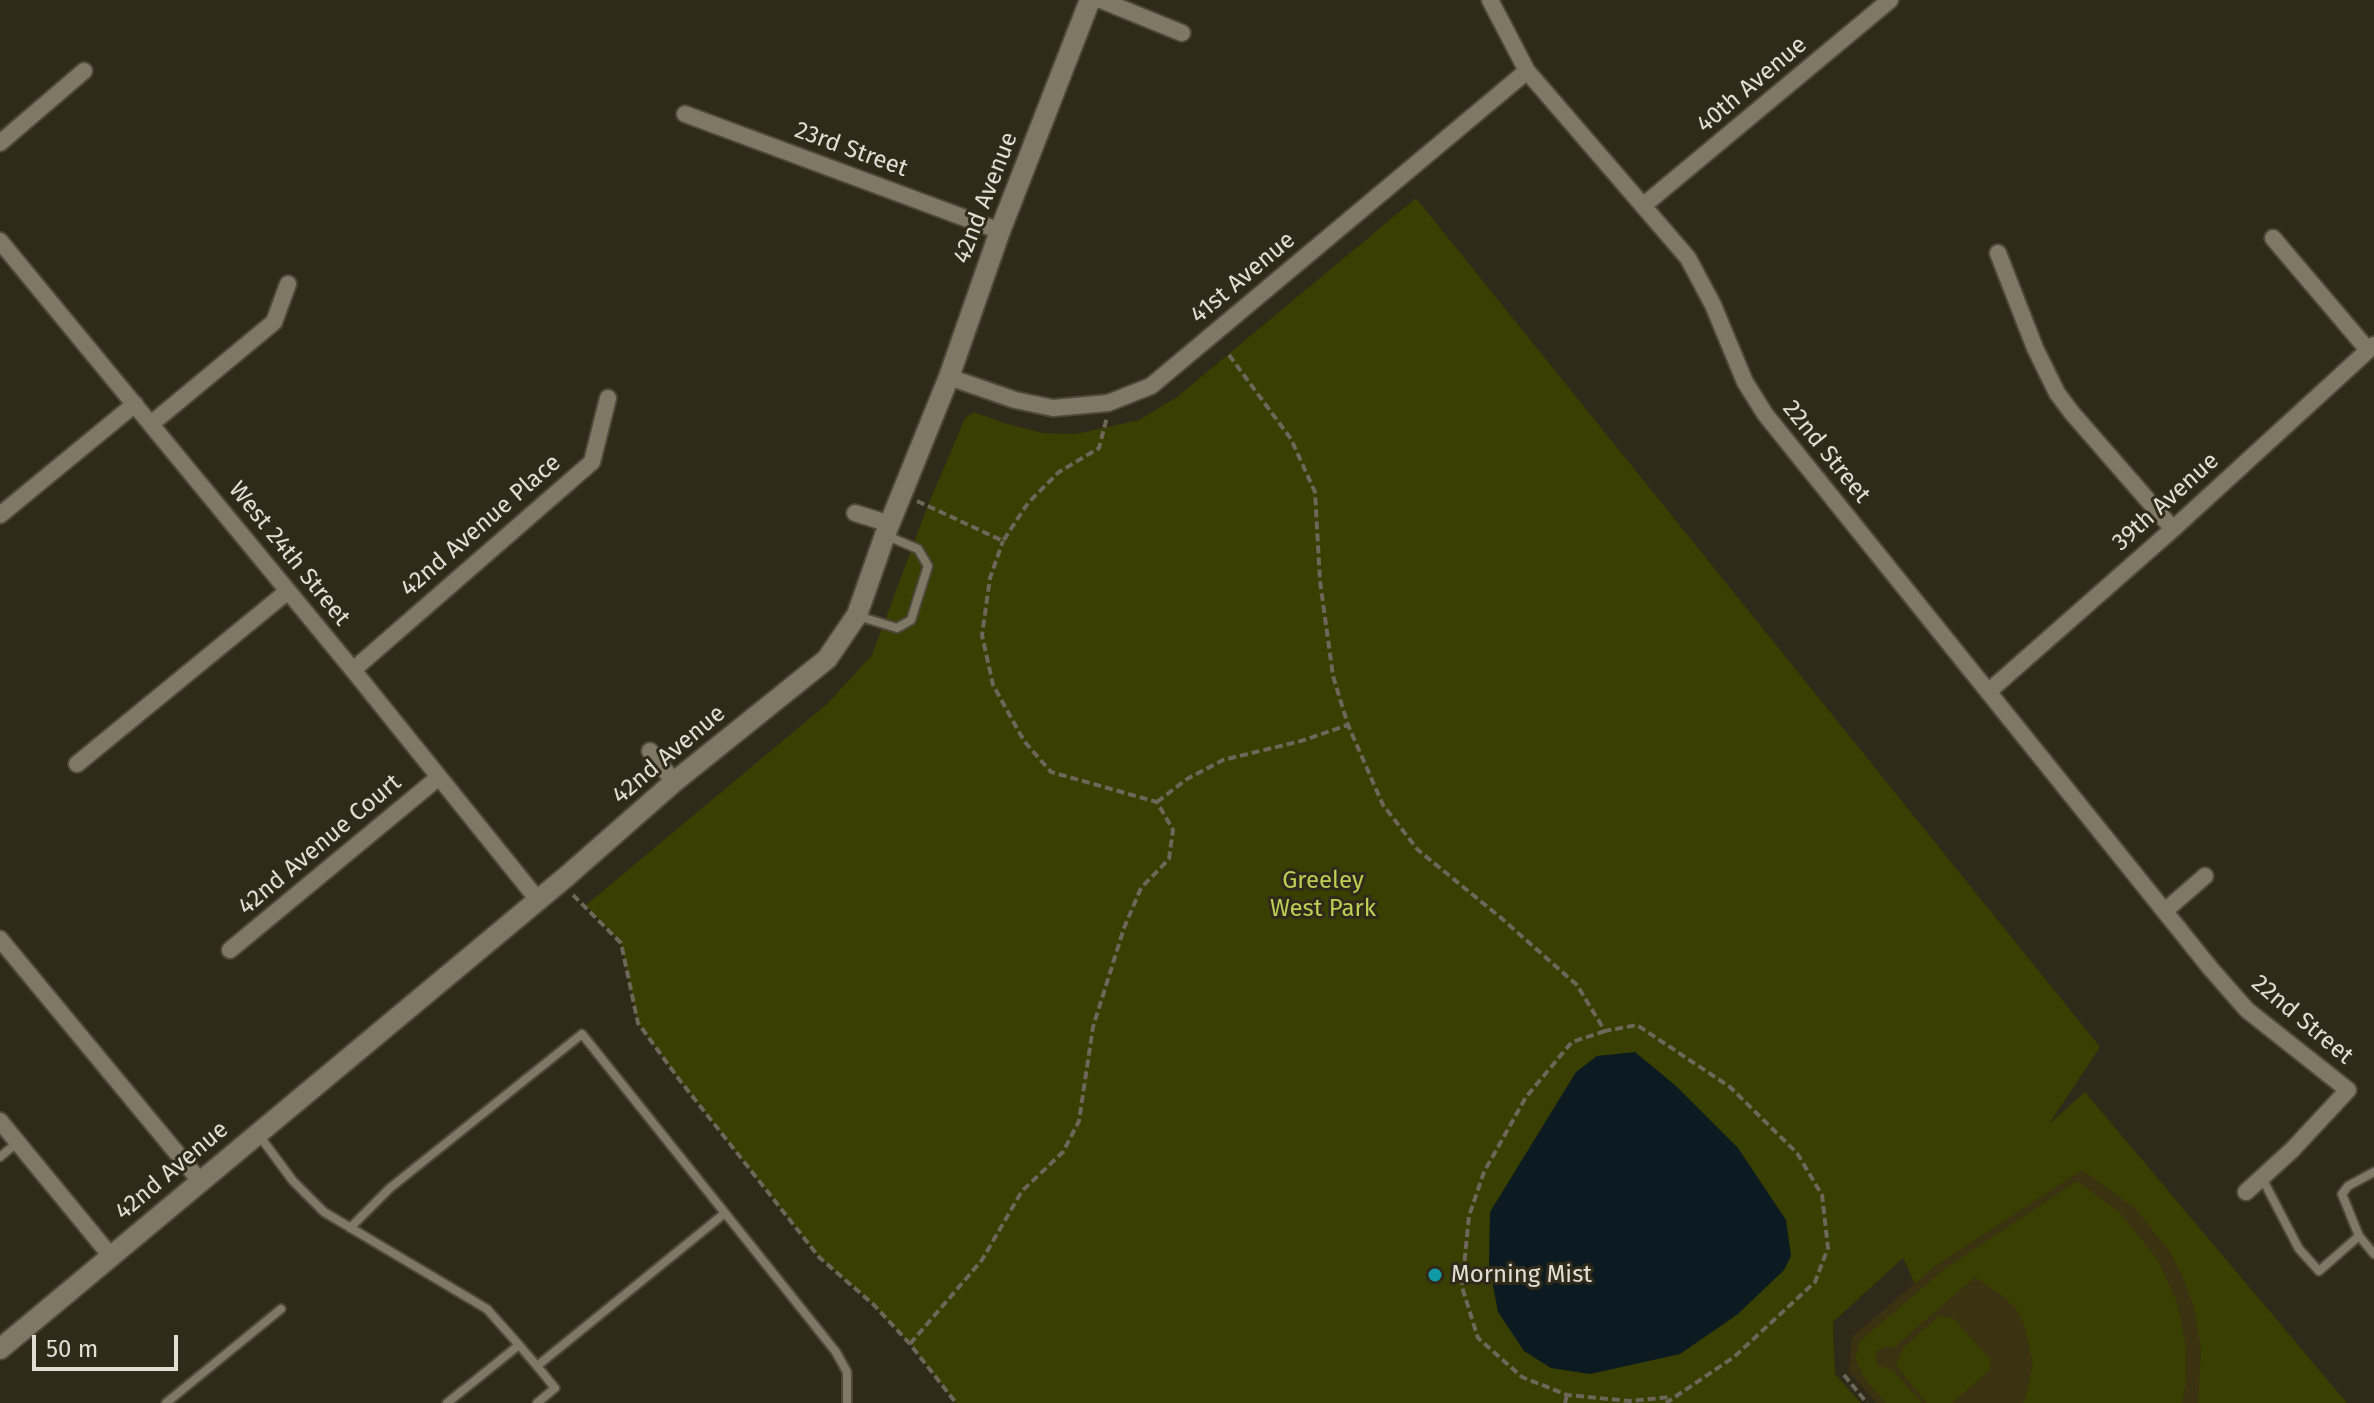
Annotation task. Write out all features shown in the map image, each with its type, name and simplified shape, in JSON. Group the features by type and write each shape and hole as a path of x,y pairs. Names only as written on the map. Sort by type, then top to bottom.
{"street":[{"name":"42nd Avenue","path":"0,1349 559,883 674,782 827,659 857,615 887,529 949,377 1000,231 1090,0"},
{"path":"1101,0 1182,33"},
{"name":"22nd Street","path":"1490,0 1527,71 1688,258 1713,305 1745,382 1765,414 2211,969 2247,1010 2348,1090 2262,1177"},
{"name":"40th Avenue","path":"1644,205 1890,0"},
{"path":"0,143 84,71"},
{"name":"41st Avenue","path":"949,377 1015,400 1053,408 1108,403 1151,386 1527,71"},
{"name":"23rd Street","path":"685,114 1000,231"},
{"path":"2273,238 2371,347"},
{"name":"West 24th Street","path":"0,241 538,900"},
{"path":"1998,253 2035,348 2057,393 2173,529"},
{"path":"151,424 274,322 288,284"},
{"name":"39th Avenue","path":"1988,692 2173,529 2371,347"},
{"name":"42nd Avenue Place","path":"353,670 592,462 608,398"},
{"path":"0,515 135,404"},
{"path":"855,513 887,529"},
{"path":"77,764 288,591"},
{"path":"650,751 674,782"},
{"name":"42nd Avenue Court","path":"230,950 439,777"},
{"path":"2166,910 2205,876"},
{"path":"0,939 200,1181"},
{"path":"0,1121 110,1255"},
{"path":"2246,1192 2262,1177"}],"lane":[{"path":"857,615 897,628 911,620 928,566 918,549 887,529"},
{"path":"350,1228 390,1188 582,1034 836,1352 847,1372 847,1403"},
{"path":"258,1133 293,1181 324,1212 487,1309 555,1388 537,1403"},
{"path":"0,1157 18,1142"},
{"path":"2374,1172 2348,1186 2342,1194 2359,1236 2374,1254"},
{"path":"2262,1177 2299,1249 2319,1271 2359,1236"},
{"path":"537,1366 725,1213"},
{"path":"166,1403 281,1309"},
{"path":"447,1403 519,1345"}],"path":[{"path":"1229,355 1291,439 1315,492 1320,581 1333,676 1348,725 1383,805 1418,850 1577,985 1605,1031"},
{"path":"910,1344 982,1260 1022,1191 1063,1152 1079,1121 1093,1027 1124,928 1141,888 1169,859 1173,830 1157,802 1051,772 1024,741 993,685 982,635 990,578 1003,541 1028,503 1059,472 1099,448 1106,429 1108,403"},
{"path":"902,494 1003,541"},
{"path":"1157,802 1187,779 1223,760 1301,741 1348,725"},
{"path":"559,883 586,905 621,943 638,1023 678,1078 819,1257 874,1305 910,1344 956,1403"},
{"path":"1666,1403 1734,1357 1815,1282 1828,1248 1822,1195 1797,1153 1730,1087 1637,1025 1572,1042 1526,1097 1484,1172 1469,1216 1462,1287 1478,1338 1522,1377 1567,1395 1630,1401 1672,1397"},
{"path":"1844,1375 1867,1403"},
{"path":"1565,1403 1567,1395"}],"green space":[{"name":"Greeley West Park","path":"1416,198 2100,1047 2049,1124 2085,1092 2347,1403 1877,1403 1849,1371 1852,1337 1915,1284 1903,1258 1833,1322 1835,1374 1861,1403 956,1403 910,1344 874,1305 819,1257 678,1078 638,1023 621,943 586,905 828,703 872,655 928,505 965,418 974,412 1043,433 1076,434 1139,420 1177,397"}],"sand":[{"path":"2082,1170 2135,1208 2170,1252 2183,1277 2194,1308 2201,1349 2198,1403 2182,1403 2186,1381 2186,1347 2177,1302 2158,1260 2120,1213 2077,1181 1946,1268 1860,1341 1855,1359 1865,1379 1886,1403 1877,1403 1849,1371 1852,1337 1935,1266"},
{"path":"1975,1277 2005,1298 2016,1309 2024,1325 2033,1363 2026,1397 2023,1403 1952,1403 1989,1371 1991,1360 1953,1318 1939,1316 1903,1348 1896,1365 1927,1403 1922,1403 1892,1370 1877,1365 1876,1352 1886,1346 1893,1348"}],"shaded area":[{"path":"1635,1052 1676,1086 1738,1148 1786,1220 1791,1256 1784,1270 1738,1314 1680,1354 1590,1374 1551,1368 1524,1351 1498,1312 1489,1264 1490,1212 1576,1072 1597,1056"}],"place":[{"name":"Morning Mist","path":"1435,1275"}]}
